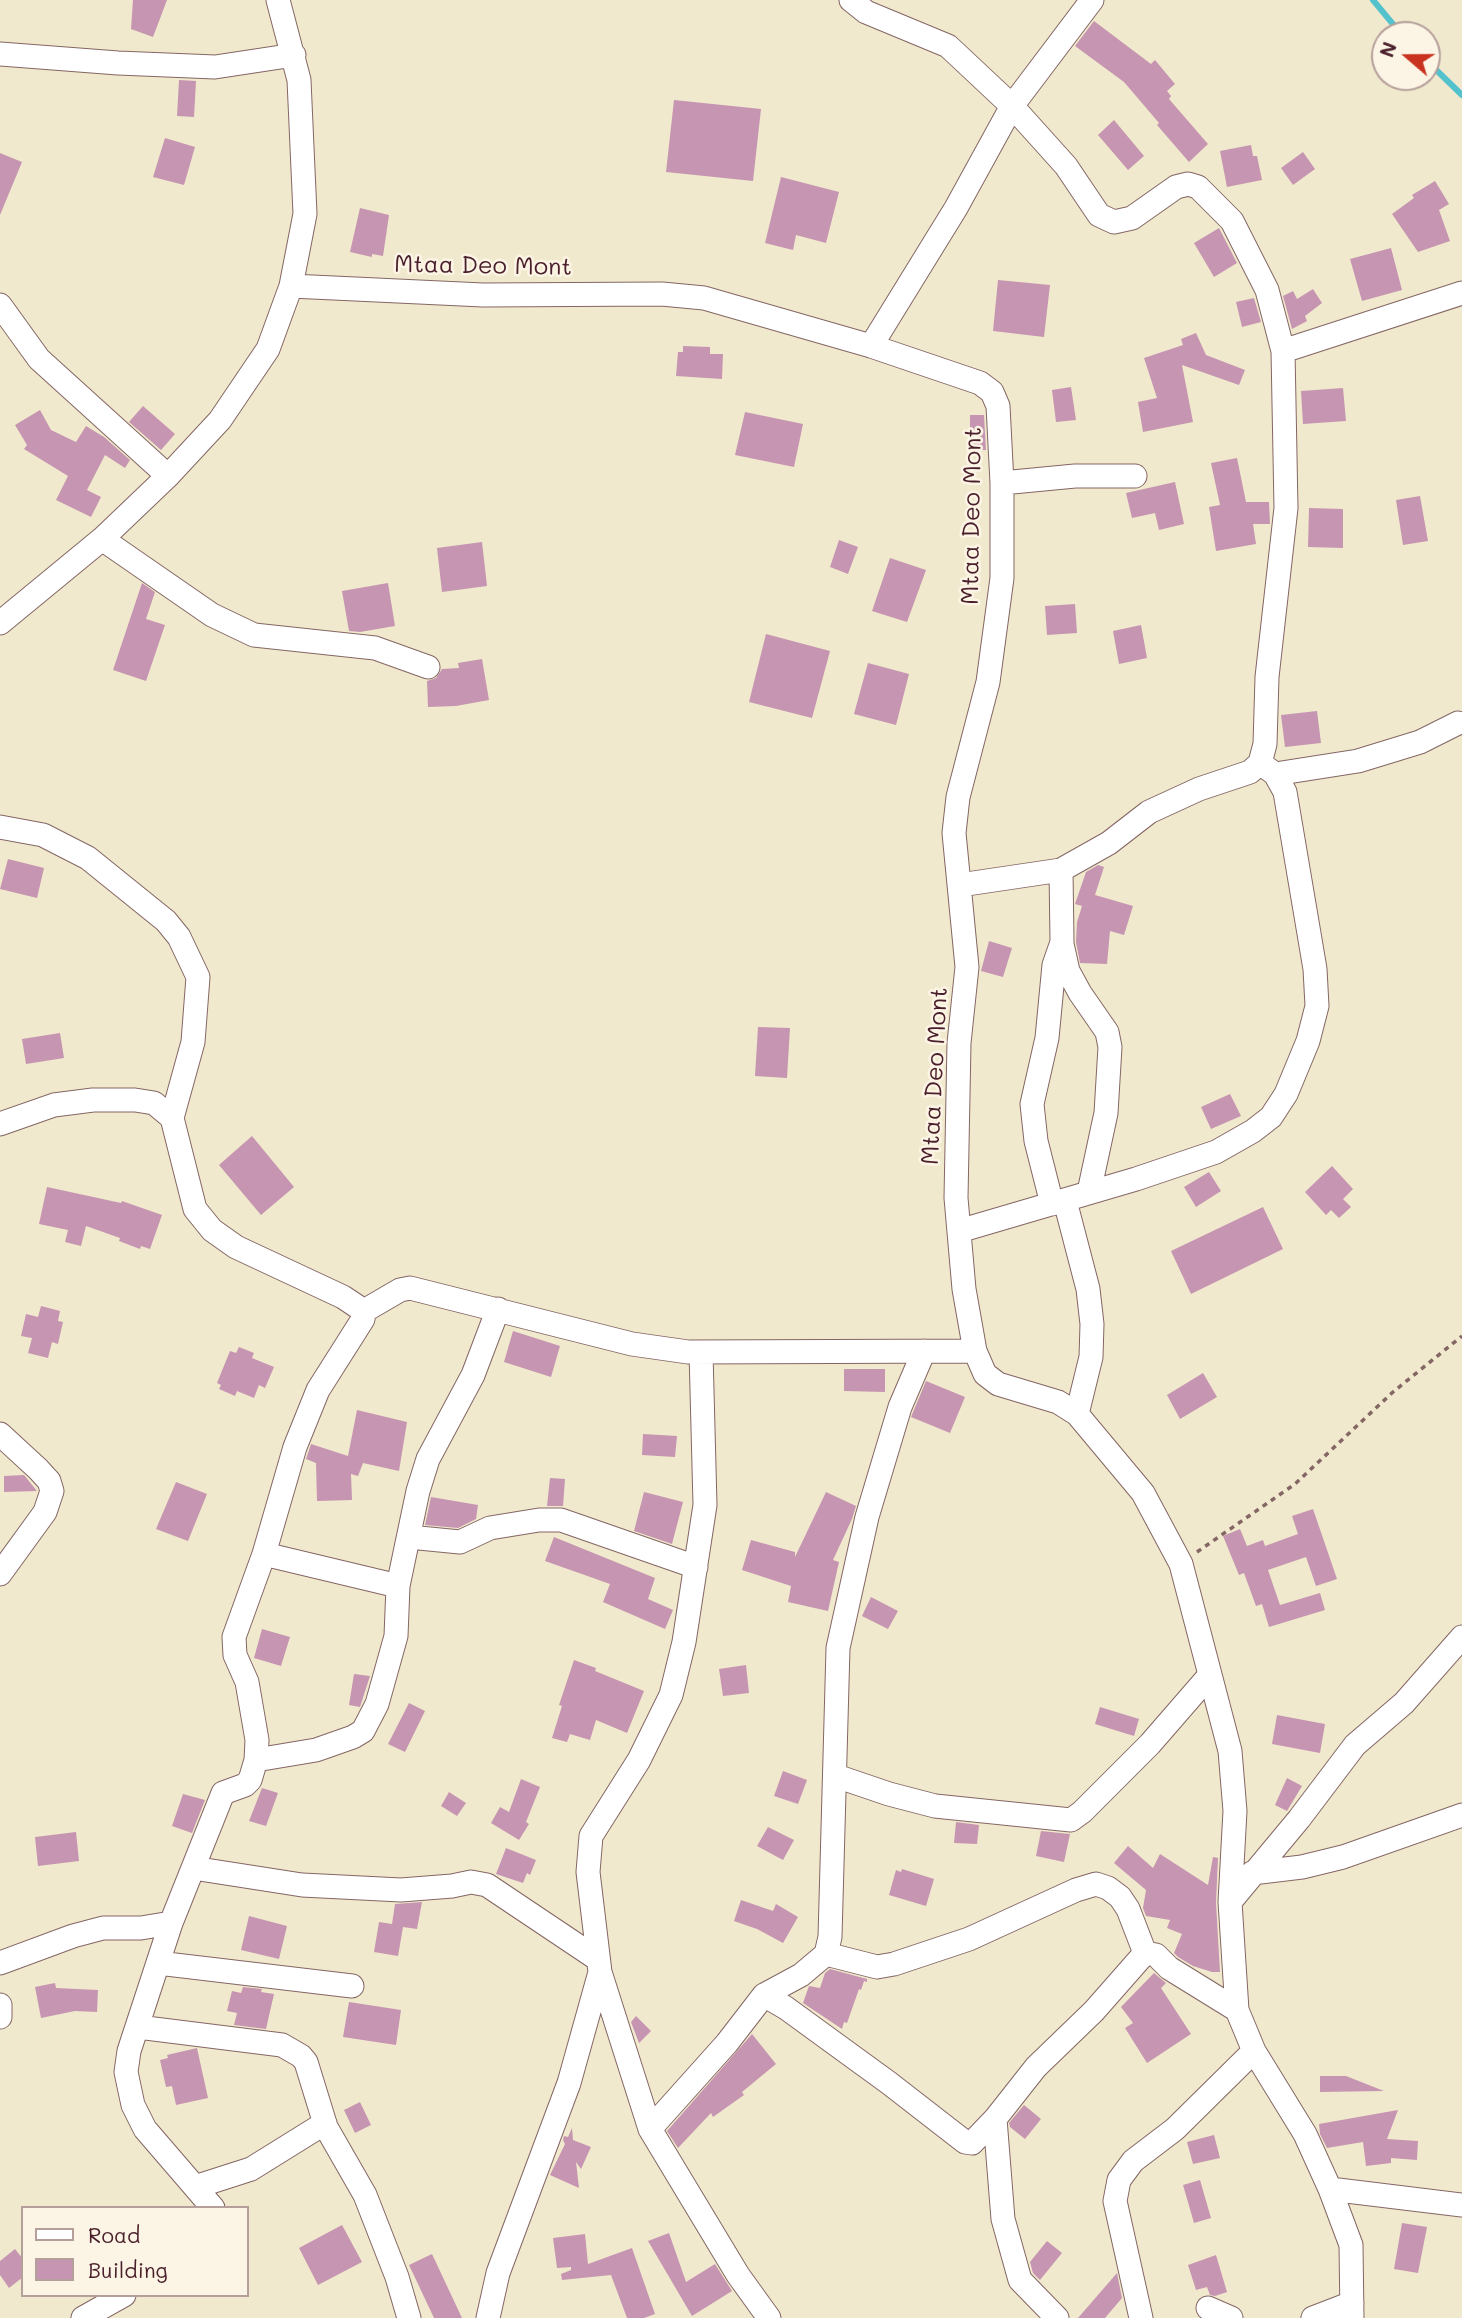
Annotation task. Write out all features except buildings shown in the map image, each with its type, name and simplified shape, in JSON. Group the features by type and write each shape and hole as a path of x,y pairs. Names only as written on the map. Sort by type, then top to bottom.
{"street":[{"path":"0,623 102,538 167,476 220,419 268,349 291,286 305,214 299,80 278,0"},
{"path":"851,0 866,12 948,46 1012,106 1066,166 1099,215 1114,222 1132,218 1176,187 1188,184 1198,187 1233,221 1267,290 1283,351 1286,508 1267,677 1265,744 1267,768 1284,792 1315,969 1317,1006 1308,1041 1286,1094 1271,1117 1253,1132 1216,1152 1136,1179 959,1231"},
{"path":"871,346 956,208 1012,106 1092,0"},
{"path":"0,54 118,64 215,67 294,55"},
{"name":"Mtaa Deo Mont","path":"291,286 483,295 662,294 704,298 871,346 980,383 992,392 998,406 1002,483 1002,578 988,682 958,797 954,833 967,967 959,1043 956,1198 964,1289 975,1351"},
{"path":"1283,351 1462,293"},
{"path":"0,305 39,359 167,476"},
{"path":"1002,483 1075,476 1135,476"},
{"path":"102,538 212,615 254,635 375,648 428,667"},
{"path":"960,885 1061,870 1109,843 1149,812 1199,789 1250,772 1267,768 1359,761 1420,742 1458,723"},
{"path":"0,827 43,835 88,858 166,921 179,937 198,977 194,1042 172,1118 195,1209 212,1230 236,1247 343,1297 364,1311"},
{"path":"1061,870 1062,942 1068,971 1107,1032 1110,1047 1106,1113 1089,1192"},
{"path":"1062,942 1054,965 1047,1038 1031,1104 1037,1141 1088,1289 1092,1324 1091,1357 1077,1414"},
{"path":"0,1124 54,1105 93,1100 147,1101 154,1103 172,1118"},
{"path":"364,1311 400,1290 410,1288 632,1344 701,1352 975,1351 985,1374 998,1384 1058,1402 1077,1414 1143,1493 1181,1563 1230,1752 1235,1811 1230,1902 1237,2010 1254,2051 1305,2134 1330,2189 1350,2245 1352,2310 1313,2318"},
{"path":"256,1760 316,1750 363,1731 377,1704 396,1636 398,1586 418,1491 428,1459 473,1375 498,1309"},
{"path":"211,2206 145,2129 134,2105 126,2072 130,2051 171,1923 223,1793 248,1783 256,1760 257,1740 247,1682 235,1655 234,1637 264,1554 295,1447 318,1390 363,1319 364,1311"},
{"path":"650,2129 727,2043 764,1995 802,1975 826,1954 830,1937 838,1648 867,1517 900,1407 924,1351"},
{"path":"701,1352 705,1505 684,1642 671,1695 639,1760 591,1836 588,1872 598,1965 650,2129 738,2275 769,2318"},
{"path":"0,1434 49,1480 52,1491 45,1512 0,1574"},
{"path":"409,1537 460,1542 490,1528 540,1520 561,1520 696,1567"},
{"path":"264,1554 398,1586"},
{"path":"1230,1902 1299,1819 1355,1745 1404,1703 1462,1637"},
{"path":"836,1776 935,1806 1072,1820 1150,1744 1209,1675"},
{"path":"1252,1873 1302,1867 1343,1857 1462,1815"},
{"path":"193,1868 302,1885 401,1890 471,1882 486,1885 598,1965"},
{"path":"826,1954 877,1967 894,1964 969,1939 1076,1890 1096,1884 1108,1888 1120,1897 1128,1909 1144,1953"},
{"path":"0,1963 103,1928 141,1928 171,1923"},
{"path":"1144,1953 1156,1955 1169,1968 1237,2010"},
{"path":"764,1995 889,2083 965,2142 972,2143 995,2119 1036,2067 1094,2011 1144,1953"},
{"path":"158,1963 352,1986"},
{"path":"488,2318 498,2273 569,2082 598,1965"},
{"path":"0,2005 0,2017"},
{"path":"138,2027 282,2045 294,2050 306,2062 324,2123 365,2196 397,2277 409,2318"},
{"path":"1141,2318 1115,2201 1119,2180 1133,2161 1175,2129 1254,2051"},
{"path":"995,2119 1003,2219 1020,2280 1057,2318"},
{"path":"195,2187 251,2169 324,2123"},
{"path":"1330,2189 1462,2205"},
{"path":"83,2318 120,2297"},
{"path":"1208,2308 1231,2318"}],"path":[{"path":"1181,1563 1295,1484 1393,1392 1462,1336"}],"waterway":[{"path":"1373,0 1390,21"},
{"path":"1441,75 1462,95"}]}
